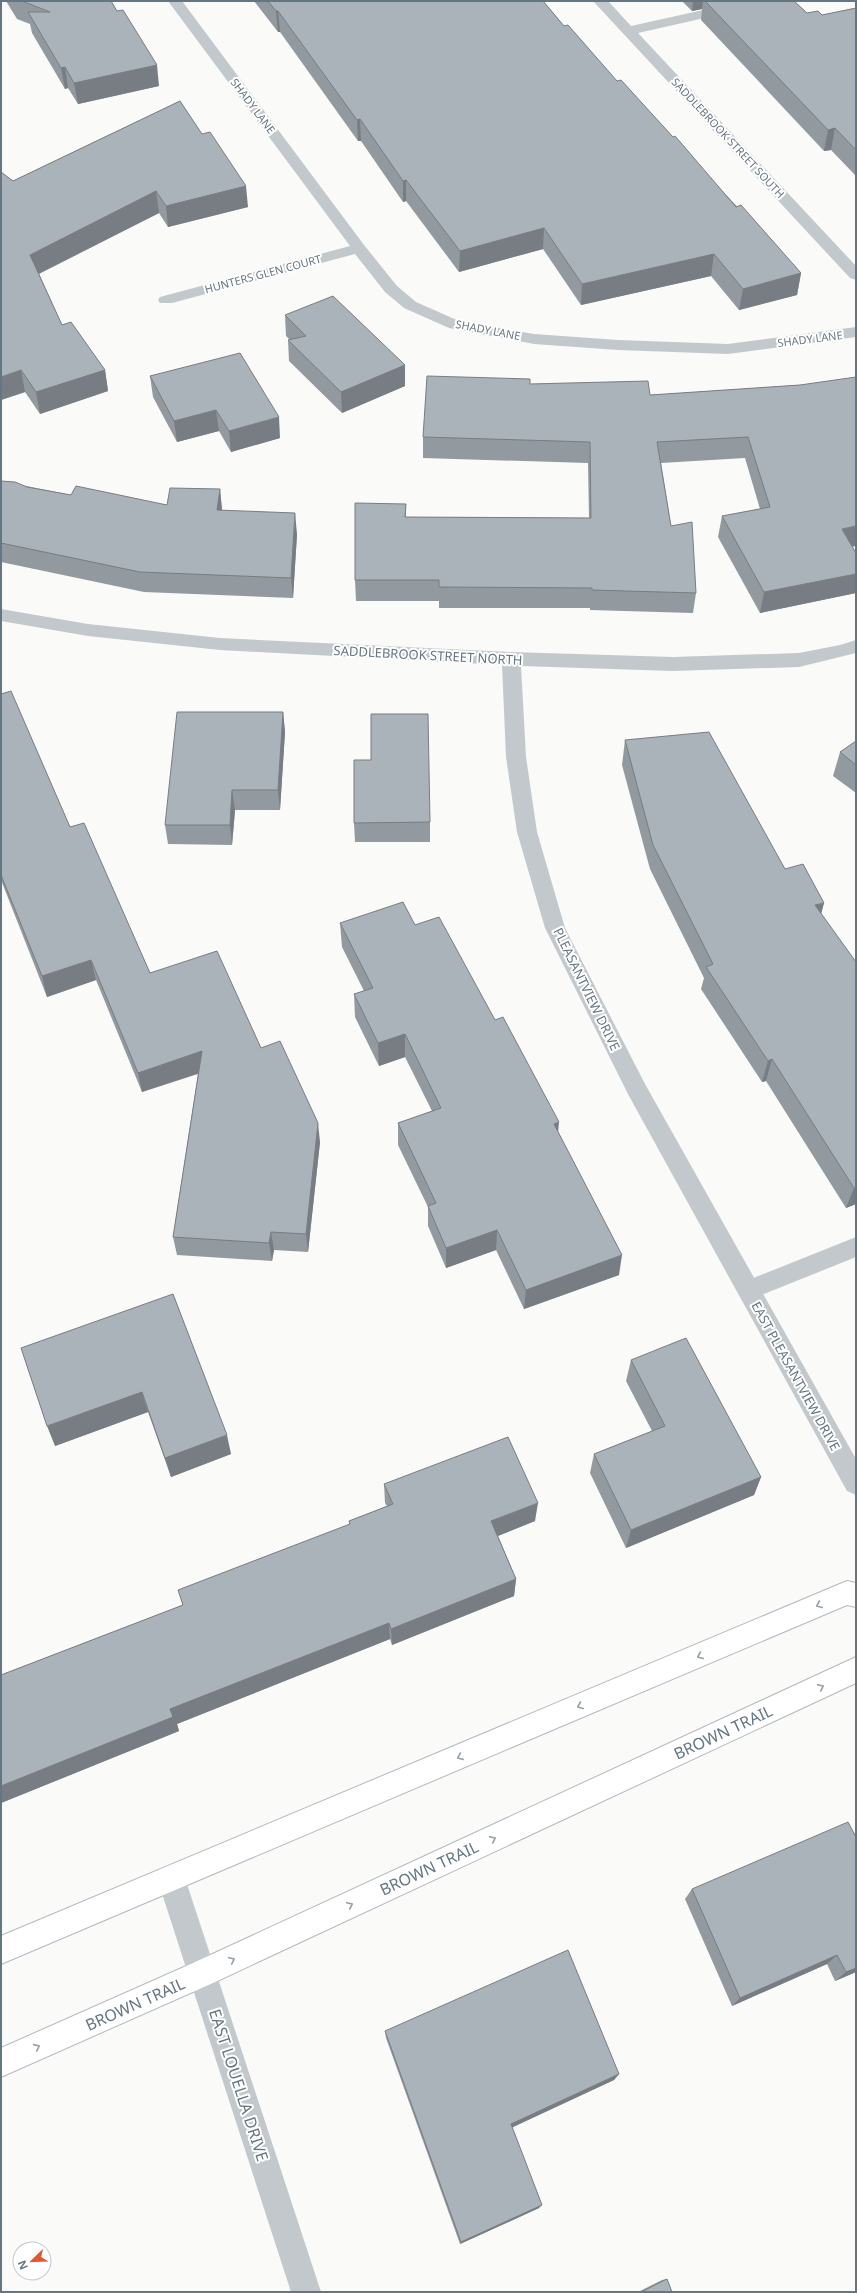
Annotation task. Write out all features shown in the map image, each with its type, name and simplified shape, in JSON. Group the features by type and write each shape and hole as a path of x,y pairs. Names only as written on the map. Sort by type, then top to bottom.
{"street":[{"name":"SHADY LANE","path":"175,1 359,248 392,289 410,305 455,326 527,338 618,345 728,349 856,332"},
{"name":"SADDLEBROOK STREET SOUTH","path":"600,1 856,275"},
{"path":"628,31 762,1"},
{"name":"HUNTERS GLEN COURT","path":"166,300 359,248"},
{"name":"SADDLEBROOK STREET NORTH","path":"1,614 88,630 220,644 511,659 672,664 799,660 843,651 856,646"},
{"name":"PLEASANTVIEW DRIVE","path":"511,659 516,758 527,832 555,928 637,1090 749,1290"},
{"path":"749,1290 856,1247"},
{"name":"EAST PLEASANTVIEW DRIVE","path":"749,1290 856,1483"},
{"path":"1,1950 848,1593 856,1594"},
{"name":"BROWN TRAIL","path":"1,2063 203,1974 856,1670"},
{"name":"EAST LOUELLA DRIVE","path":"171,1878 306,2292"}],"building":[{"path":"22,1 111,1 117,11 123,10 157,65 74,83 65,67 61,68 28,12 50,12"},
{"path":"268,1 543,1 564,26 568,25 617,81 621,80 673,137 675,136 736,207 741,205 801,273 743,289 714,254 582,284 544,228 460,251 406,180 403,181 360,119 357,120 278,11 276,11"},
{"path":"705,1 794,1 807,13 818,11 822,15 856,8 856,150 835,128 828,130"},
{"path":"180,101 202,134 210,132 246,186 166,206 156,191 30,255 62,325 71,322 105,370 36,392 21,370 1,377 1,172 13,181"},
{"path":"333,296 405,365 341,392 288,340 306,336 285,315"},
{"path":"240,353 279,417 229,431 216,410 174,421 150,376"},
{"path":"427,376 530,379 530,384 648,381 650,395 800,385 856,377 856,526 842,529 856,553 856,574 764,592 722,516 770,507 748,437 657,442 671,526 692,522 696,593 592,590 592,588 439,587 439,580 355,580 355,503 406,504 405,517 591,518 590,442 423,437"},
{"path":"1,481 15,482 27,487 71,495 76,486 167,505 170,488 220,489 217,510 295,513 291,578 140,572 1,543"},
{"path":"11,691 70,827 84,823 150,973 217,951 261,1048 280,1041 318,1123 306,1234 271,1232 269,1243 173,1237 202,1051 138,1073 91,960 42,976 1,875 1,694"},
{"path":"177,712 283,712 278,790 232,790 230,825 165,825"},
{"path":"371,714 428,714 430,822 354,823 354,760 371,760"},
{"path":"709,732 785,869 803,864 824,903 815,905 856,962 856,1187 854,1188 772,1059 768,1061 706,967 713,964 653,845 625,740"},
{"path":"856,741 856,765 840,752"},
{"path":"403,902 415,925 439,917 495,1020 503,1017 559,1122 554,1124 622,1255 526,1290 497,1230 446,1248 428,1206 436,1203 398,1123 441,1108 405,1034 378,1043 354,994 373,988 340,923"},
{"path":"173,1294 227,1435 165,1458 142,1392 47,1426 21,1348"},
{"path":"686,1338 761,1477 631,1530 594,1454 665,1426 631,1360"},
{"path":"508,1437 538,1503 491,1521 516,1579 391,1629 389,1623 170,1709 173,1717 1,1786 1,1675 183,1605 178,1590 350,1524 349,1521 393,1504 384,1484"},
{"path":"848,1822 856,1837 856,1968 846,1972 837,1955 740,1998 692,1889"},
{"path":"568,1950 619,2074 511,2124 542,2205 461,2242 385,2031"},
{"path":"667,2279 672,2292 641,2292"}]}
